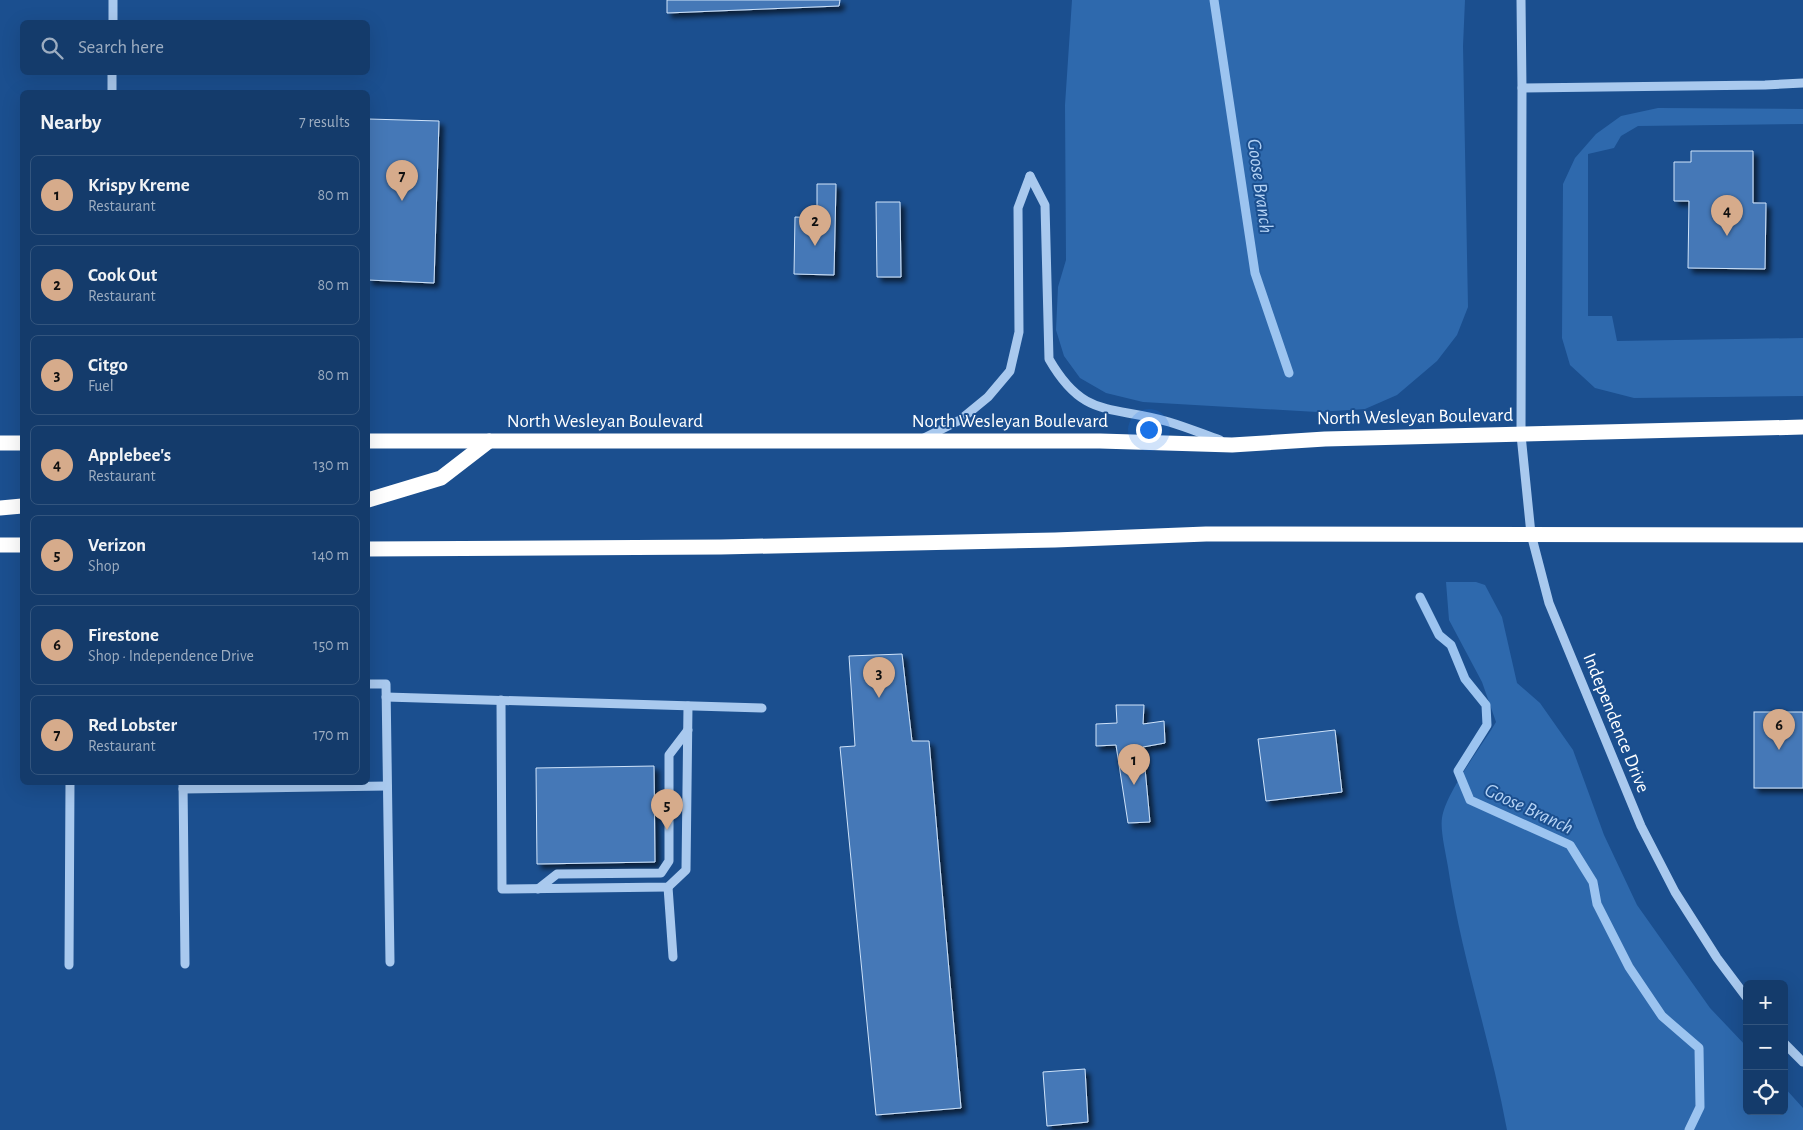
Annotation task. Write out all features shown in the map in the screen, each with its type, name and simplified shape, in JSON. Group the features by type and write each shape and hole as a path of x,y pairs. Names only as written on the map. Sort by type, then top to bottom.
{"highway":[{"name":"North Wesleyan Boulevard","path":"370,441 1100,441 1232,445 1325,439 1803,427"},
{"path":"370,499 441,478 489,441"},
{"path":"0,443 20,443"},
{"path":"0,508 20,506"},
{"path":"370,549 721,547 1055,540 1206,534 1803,535"},
{"path":"0,545 20,545"}],"street":[{"path":"112,20 113,0"},
{"name":"Independence Drive","path":"1520,0 1522,88 1521,435 1531,534 1549,603 1641,826 1675,892 1717,958 1743,993"},
{"path":"112,75 112,90"},
{"path":"1522,88 1765,85 1803,82"},
{"path":"918,441 960,420 988,397 1010,371 1019,332 1018,208 1030,176 1045,205 1049,359 1061,380 1084,401 1111,412 1168,421 1232,445"},
{"path":"370,684 386,684 390,962"},
{"path":"386,697 762,708"},
{"path":"501,700 502,889 668,887 686,870 688,706"},
{"path":"537,890 558,874 661,873 669,861 669,755 688,730"},
{"path":"70,785 70,965"},
{"path":"185,964 183,786 387,786"},
{"path":"668,887 673,957"},
{"path":"1788,1047 1803,1062"}],"shaded area":[{"path":"1072,0 1465,0 1463,46 1468,307 1457,335 1437,361 1397,395 1365,409 1317,412 1143,402 1106,393 1080,378 1064,356 1056,330 1058,287 1066,260 1065,105"},
{"path":"1658,108 1803,109 1803,124 1638,126 1621,136 1614,148 1588,154 1588,316 1612,316 1617,341 1803,338 1803,396 1634,398 1595,388 1570,365 1562,338 1563,184 1575,158 1596,134 1621,116"},
{"path":"1446,582 1476,582 1485,585 1502,617 1517,683 1540,703 1573,750 1604,835 1637,905 1710,1008 1743,1043 1743,1115 1788,1115 1788,1091 1803,1108 1803,1130 1507,1130 1493,1064 1460,933 1442,823 1445,807 1450,795 1496,722 1482,682 1449,620"}],"building":[{"path":"667,0 840,0 839,6 667,13"},
{"path":"370,119 439,121 434,283 370,280"},
{"path":"1691,151 1753,151 1753,203 1766,203 1765,269 1688,268 1689,201 1674,201 1674,162 1691,162"},
{"path":"817,184 836,184 834,275 794,274 795,217 817,218"},
{"path":"876,202 900,202 901,277 877,277"},
{"path":"902,654 912,741 929,741 961,1108 876,1115 840,747 855,746 849,656"},
{"path":"1116,705 1144,705 1143,724 1164,721 1165,743 1143,747 1150,822 1128,823 1116,745 1096,746 1096,724 1117,723"},
{"path":"1754,712 1803,712 1803,788 1754,788"},
{"path":"1335,730 1342,792 1266,801 1258,739"},
{"path":"654,766 655,862 537,864 536,768"},
{"path":"1085,1069 1088,1122 1047,1126 1043,1072"}],"waterway":[{"name":"Goose Branch","path":"1214,0 1255,273 1289,373"},
{"name":"Goose Branch","path":"1420,597 1439,635 1451,645 1465,679 1486,705 1487,725 1458,771 1470,800 1570,845 1593,882 1597,904 1629,967 1662,1016 1699,1048 1700,1107 1689,1130"}],"place":[{"name":"Red Lobster","path":"402,201"},
{"name":"Applebee's","path":"1727,236"},
{"name":"Cook Out","path":"815,246"},
{"name":"Citgo","path":"879,698"},
{"name":"Firestone","path":"1779,750"},
{"name":"Krispy Kreme","path":"1134,785"},
{"name":"Verizon","path":"667,830"}]}
